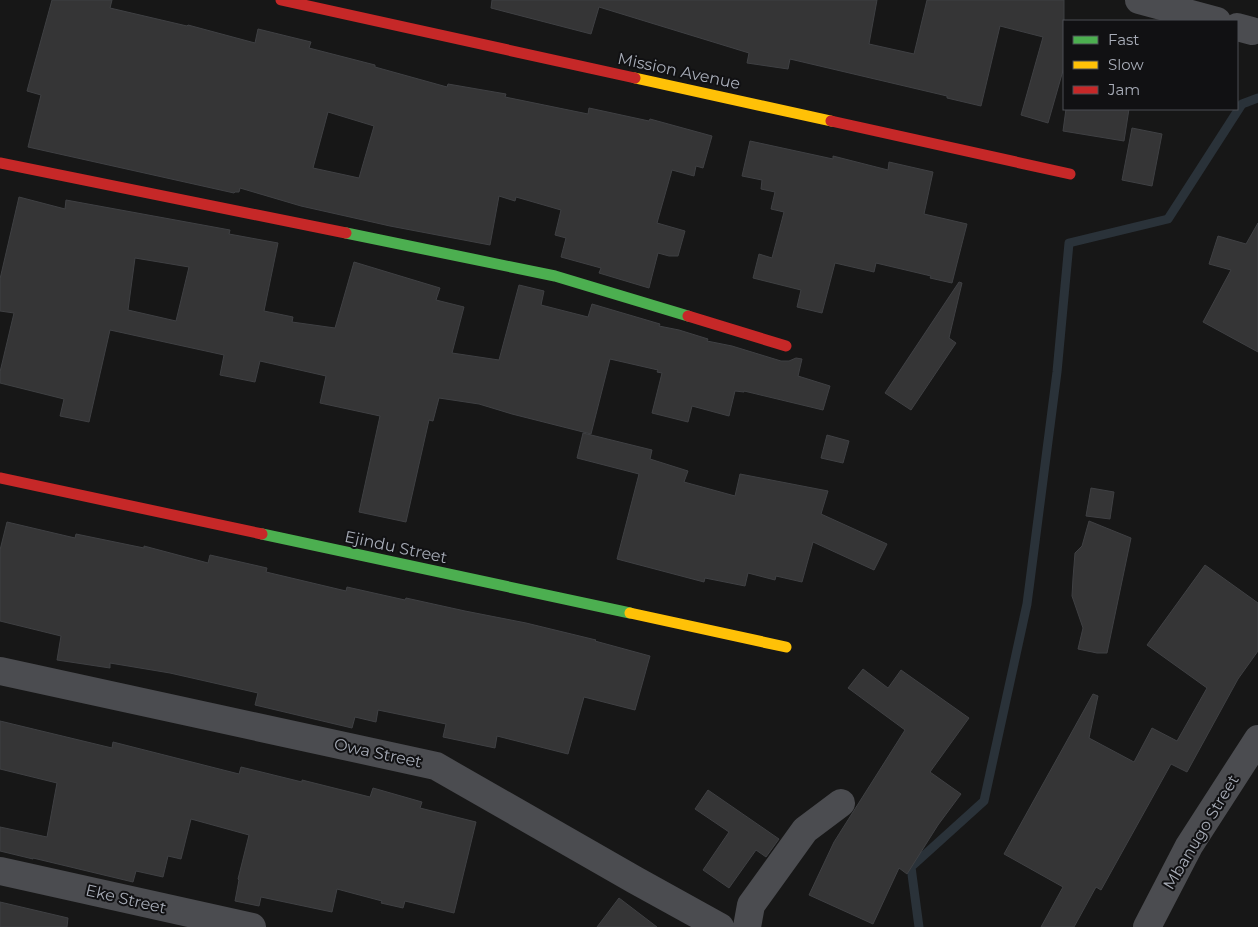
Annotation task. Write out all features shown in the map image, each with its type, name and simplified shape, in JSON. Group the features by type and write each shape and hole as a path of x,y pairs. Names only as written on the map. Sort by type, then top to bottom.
{"street":[{"name":"Mission Avenue","path":"281,0 1070,174"},
{"path":"1139,0 1213,20"},
{"path":"0,163 554,276 786,346"},
{"name":"Ejindu Street","path":"0,478 786,647"},
{"name":"Owa Street","path":"0,671 436,766 634,880 720,927"},
{"name":"Mbanugo Street","path":"1147,927 1188,846 1258,739"},
{"path":"746,927 751,905 805,830 841,803"},
{"name":"Eke Street","path":"0,871 252,927"}],"building":[{"path":"52,0 112,0 110,8 188,25 255,43 258,29 311,42 309,48 375,65 375,67 447,87 448,84 506,94 505,97 588,114 589,108 649,121 650,119 712,136 703,168 696,166 694,176 672,170 657,223 685,231 678,256 658,253 649,288 599,273 601,268 561,257 566,238 555,235 561,210 516,197 515,201 499,196 490,245 390,226 301,206 240,188 239,192 234,193 28,147 41,95 27,91","holes":["328,112 374,126 359,178 313,168"]},
{"path":"492,0 877,0 869,44 914,54 927,0 1064,0 1063,70 1048,123 1021,115 1043,37 1000,26 981,106 947,98 947,96 790,59 788,69 747,63 749,53 599,7 591,34 491,8"},
{"path":"1066,110 1129,110 1124,141 1063,131"},
{"path":"1132,128 1162,134 1152,186 1122,180"},
{"path":"750,141 833,159 833,156 888,170 889,162 933,172 924,214 967,224 952,283 876,263 874,272 835,263 822,313 797,307 801,290 753,278 759,254 772,258 784,212 771,209 775,192 761,189 762,180 742,176"},
{"path":"19,197 65,209 66,200 230,230 229,234 278,243 264,311 293,317 292,322 335,328 354,262 440,288 436,300 464,307 452,353 499,360 519,285 544,291 541,305 588,317 592,304 660,324 659,326 708,339 707,341 732,346 781,361 789,361 796,358 802,359 798,376 830,386 823,410 744,391 735,391 729,416 692,406 688,422 652,413 662,373 657,372 658,370 610,359 591,434 479,404 439,398 433,421 429,420 406,522 359,512 380,416 320,403 326,376 260,361 255,382 220,375 224,355 110,330 89,422 60,416 64,399 0,383 0,372 14,313 0,311 0,279","holes":["135,258 189,267 176,321 128,310"]},
{"path":"1258,223 1258,352 1203,322 1231,270 1209,264 1218,236 1246,244"},
{"path":"959,282 962,283 949,338 956,343 911,410 885,393"},
{"path":"583,433 652,450 650,459 688,471 684,482 735,496 740,474 828,491 821,514 887,544 874,570 813,542 802,582 776,576 775,580 748,573 745,586 705,578 704,582 617,559 639,474 577,458"},
{"path":"827,435 849,441 843,463 821,458"},
{"path":"1091,488 1114,492 1110,519 1086,516"},
{"path":"1089,521 1131,538 1107,653 1078,649 1083,628 1072,596 1075,553 1082,546"},
{"path":"7,522 75,538 76,534 144,548 144,546 208,563 210,555 267,568 266,572 346,591 347,587 526,623 596,640 650,656 635,710 584,697 568,754 497,736 495,748 443,737 446,724 378,710 376,722 355,717 352,728 255,705 258,693 170,673 110,663 110,668 57,660 61,636 0,621 0,550"},
{"path":"1205,565 1258,603 1258,651 1238,679 1187,772 1171,764 1101,890 1096,887 1074,927 1041,927 1063,887 1004,854 1093,694 1098,696 1089,738 1134,762 1152,728 1177,741 1207,688 1147,645"},
{"path":"863,669 888,688 901,670 969,718 930,772 961,794 938,825 907,874 899,868 873,924 809,895 834,842 905,730 848,688"},
{"path":"0,721 112,748 113,742 239,774 241,767 370,797 373,788 422,802 420,808 476,822 454,913 405,901 403,908 337,889 332,912 261,897 259,906 235,901 238,879 249,835 191,819 181,859 168,856 163,877 136,871 133,882 0,851 0,827 47,837 57,783 0,769"},
{"path":"708,790 779,839 766,857 756,850 729,888 703,870 729,832 695,809"},
{"path":"619,898 657,927 597,927"},
{"path":"0,902 68,918 67,927 0,927"}],"waterway":[{"path":"919,927 911,867 984,801 1027,604 1057,372 1069,243 1168,219 1242,104 1258,98"}],"traffic: fast":[{"path":"346,233 555,276 688,316"},
{"path":"262,534 630,613"}],"traffic: slow":[{"path":"635,78 831,121"},
{"path":"630,613 786,647"}],"traffic: jam":[{"path":"281,0 635,78"},
{"path":"831,121 1070,174"},
{"path":"0,163 346,233"},
{"path":"688,316 786,346"},
{"path":"0,478 262,534"}]}
